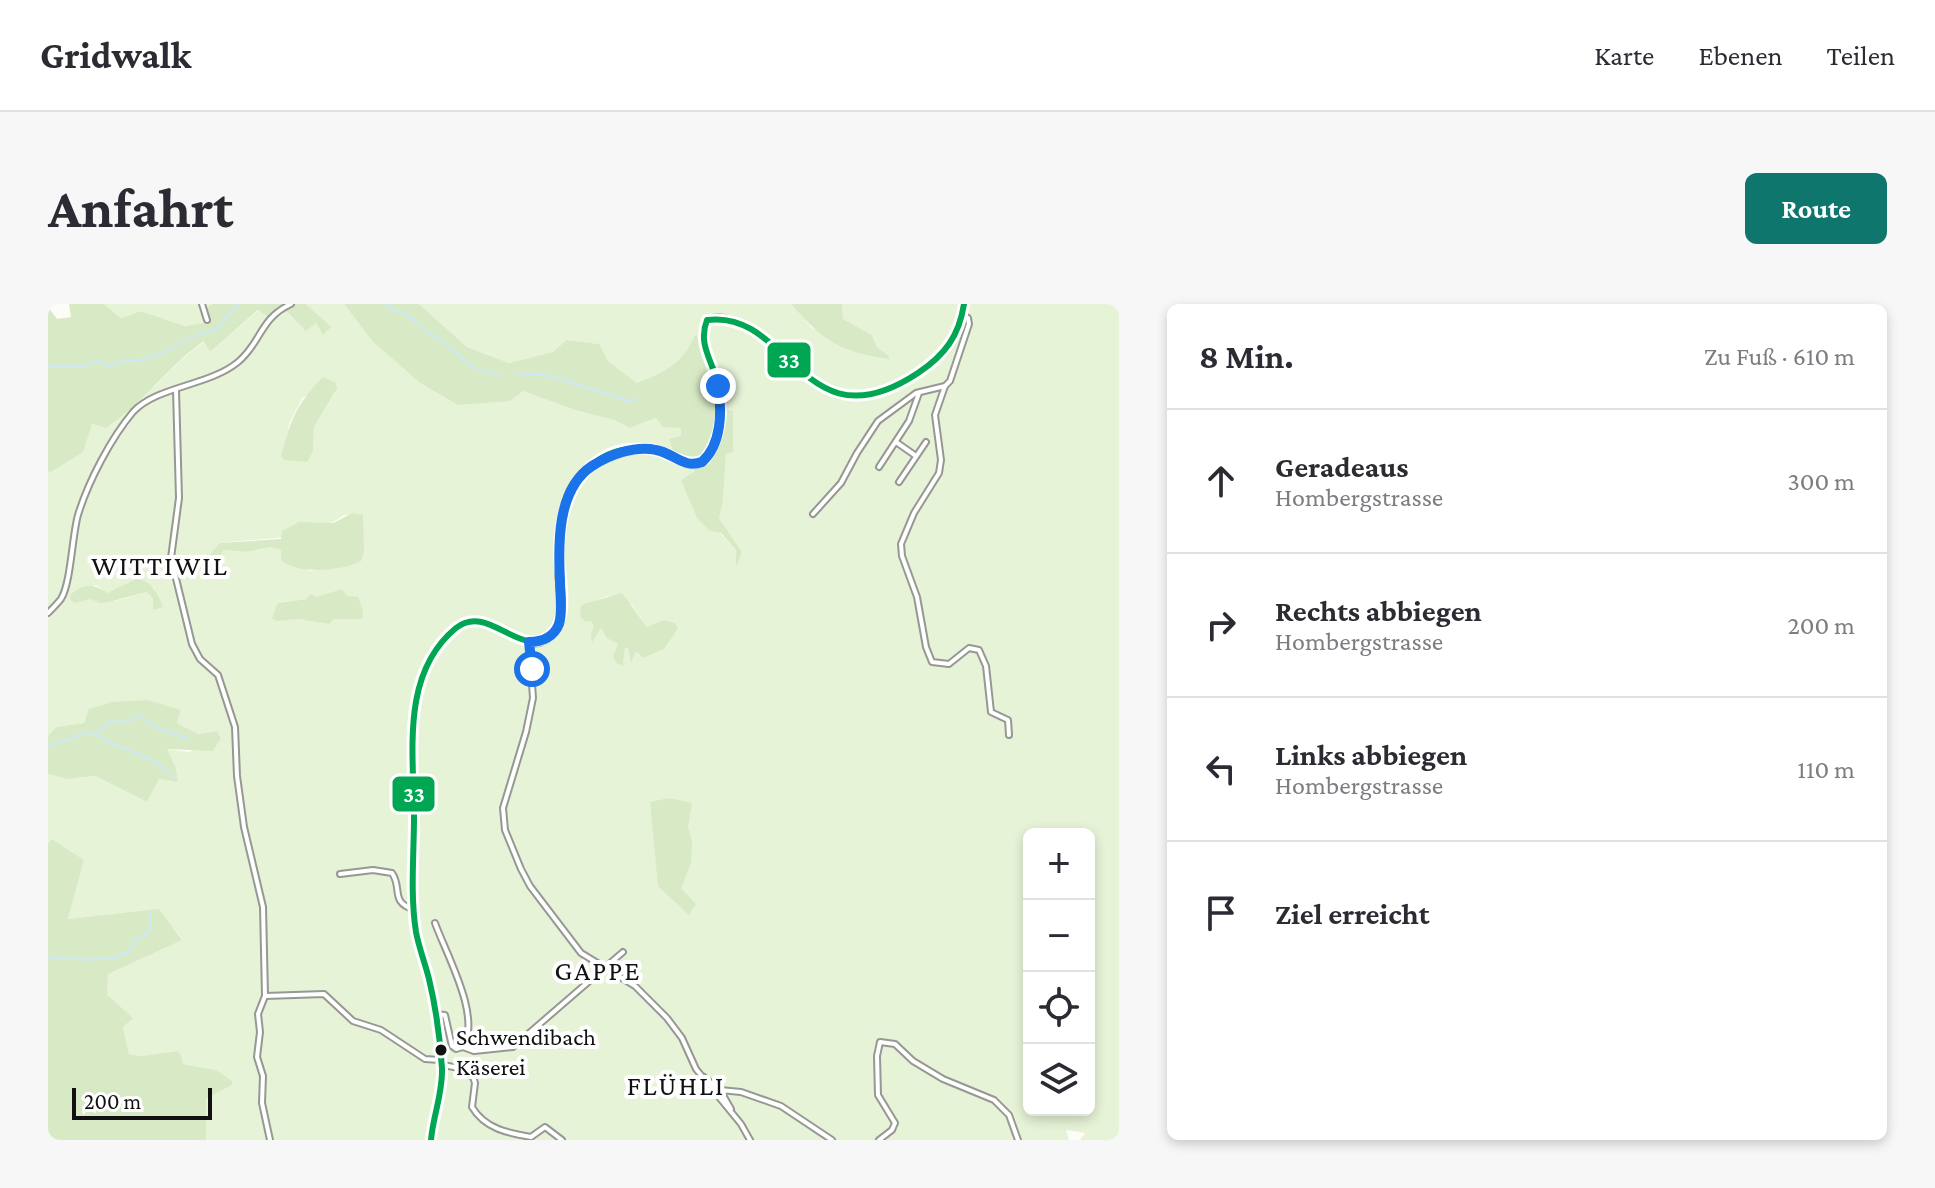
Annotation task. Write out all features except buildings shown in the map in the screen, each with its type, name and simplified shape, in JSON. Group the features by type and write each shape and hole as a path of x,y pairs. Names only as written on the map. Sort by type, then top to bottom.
{"street":[{"path":"202,304 207,320"},
{"path":"48,613 62,596 80,511 111,444 137,408 237,363 272,314 291,304"},
{"path":"790,347 816,382 831,392 859,396 913,376 936,361 956,335 964,304"},
{"path":"431,1140 441,1091 441,1062 415,910 414,730 417,698 426,671 447,635 466,620 484,622 529,642 547,638 559,623 561,531 569,493 579,477 600,461 631,451 655,450 690,464 702,462 709,454 719,426 720,399 703,334 707,319 716,311"},
{"path":"963,315 968,318 969,324 935,415 940,468 904,533 901,550 917,597 929,657 935,664 944,665 956,661 969,648 979,650 986,666 991,712 1008,720 1009,735"},
{"path":"813,514 843,481 875,425 920,392 945,386"},
{"path":"176,390 180,487 171,558 195,651 218,675 232,712 244,827 262,901 265,996 258,1014 257,1059 263,1076 262,1103 270,1140"},
{"path":"879,467 911,417 914,400 920,392"},
{"path":"896,442 916,456"},
{"path":"899,482 926,442"},
{"path":"529,642 533,698 505,800 505,830 521,869 540,901 581,953 635,986 667,1018 682,1038 699,1074 735,1116"},
{"path":"340,874 373,870 392,873 398,899 403,906 415,910"},
{"path":"435,923 464,997 468,1037 463,1047 456,1049 452,1046 445,1015 435,1014"},
{"path":"463,1047 469,1051 512,1048 623,952"},
{"path":"265,996 324,994 353,1021 381,1030 422,1058 441,1062 473,1077 472,1107 494,1128 531,1137 544,1126 562,1140"},
{"path":"879,1140 890,1133 895,1123 878,1095 877,1051 880,1042 885,1041 895,1044 943,1079 994,1100 1009,1115 1018,1140"},
{"path":"699,1074 720,1090 750,1140"},
{"path":"720,1090 744,1093 781,1106 832,1140"}],"green space":[{"path":"69,304 104,304 121,318 141,311 185,326 209,322 207,307 213,304 306,304 331,327 323,335 316,323 306,331 285,310 270,324 268,317 258,310 210,352 204,341 191,351 106,428 92,424 83,452 51,472 48,471 48,307 57,319 71,317"},
{"path":"104,304 213,304 207,307 210,322 185,326 141,311 121,318"},
{"path":"306,304 344,304 372,341 420,383 458,405 523,391 614,420 628,428 656,418 681,428 689,461 695,471 681,480 710,531 720,533 736,550 736,564 742,552 719,518 726,454 714,373 694,336 678,360 637,383 608,361 598,344 566,340 553,352 509,363 467,347 419,304 791,304 812,328 889,356 877,347 872,335 843,319 842,304 1119,304 1119,1140 1080,1140 1085,1133 1066,1130 1069,1140 206,1140 206,1099 232,1085 216,1070 183,1064 177,1051 141,1056 129,1054 123,1027 106,995 108,974 182,939 159,910 68,919 84,860 52,839 48,844 48,774 66,779 95,776 147,802 159,779 178,781 176,768 166,749 190,752 216,731 198,734 177,723 181,710 111,702 90,709 84,723 56,727 48,736 48,471 91,424 106,428 131,409 192,351 205,341 210,352 259,310 268,317 269,323 285,310 293,319 316,323 323,334 330,327","holes":["337,390 314,427 313,451 281,456 290,422 303,397","344,515 363,515 363,531 328,568 310,571 281,549 271,547 245,552 224,550 211,569 220,543 284,537 330,523","135,579 155,589 153,599 147,592 111,601 90,599 95,585 109,593","342,589 361,619 334,619 329,624 298,619 278,603","608,596 632,605 647,627 658,624 664,649 644,658 636,652 632,661 628,647 625,648 623,665 618,644 601,628 593,642 594,626 591,620 597,600"]},
{"path":"344,304 419,304 467,347 509,363 553,352 566,340 599,344 608,361 637,383 671,366 697,335 701,351 714,373 717,408 733,411 733,452 726,454 719,518 742,552 736,567 736,550 721,533 710,531 697,518 681,480 695,471 689,461 673,451 669,439 681,436 681,428 663,427 656,418 629,428 614,420 523,391 510,401 458,405 420,383 372,341"},
{"path":"791,304 842,304 843,319 872,335 877,347 889,359 858,353 834,343"},
{"path":"323,377 336,383 337,389 314,427 313,451 307,462 284,460 281,456 296,413"},
{"path":"353,513 363,515 364,551 361,561 332,569 308,570 288,565 281,560 281,550 271,547 245,552 224,550 207,576 204,572 211,553 220,543 281,539 282,531 299,522 333,523"},
{"path":"135,579 150,585 163,607 153,610 153,599 147,592 100,603 90,599 76,603 70,600 70,595 80,588 93,587 109,593"},
{"path":"342,589 347,596 358,597 363,611 362,619 334,619 329,624 298,619 276,621 272,618 278,603"},
{"path":"622,593 647,627 664,620 675,623 678,628 664,649 644,658 636,652 631,663 628,648 625,648 623,666 616,663 613,656 618,644 607,638 601,628 592,643 594,626 580,616 581,605"},
{"path":"148,700 181,710 177,723 198,734 216,731 221,738 213,751 167,749 176,768 178,782 159,779 147,802 95,776 66,779 48,774 48,736 56,727 84,723 89,709 111,702"},
{"path":"669,798 692,803 688,827 692,842 691,863 681,888 696,904 689,915 658,886 650,802"},
{"path":"52,839 84,860 68,919 159,909 182,940 108,974 107,995 133,1018 123,1027 129,1054 141,1056 177,1051 183,1064 216,1070 232,1081 232,1085 206,1099 206,1140 48,1140 48,844"}],"waterway":[{"path":"48,366 81,367 97,361 110,366 123,361 137,361 167,351 191,337 216,330 238,304"},
{"path":"387,304 393,311 403,313 441,340 467,363 480,370 500,374"},
{"path":"517,374 559,379 627,401 637,399"},
{"path":"95,734 110,721 129,722 139,715 158,729 187,738"},
{"path":"48,746 91,733 153,761 174,778"},
{"path":"48,957 91,960 124,954 136,939 147,933 151,914"}],"transit line":[{"name":"33","path":"431,1140 442,1068 434,1001 414,918 413,742 418,691 438,647 456,628 468,622 492,625 527,641 539,641 557,627 562,606 561,528 573,490 583,474 596,462 612,453 632,449 654,450 692,463 705,459 716,440 721,407 718,385 704,341 707,320 735,322 759,334 823,387 848,395 879,392 928,366 949,344 964,304"}],"place":[{"name":"Schwendibach Käserei","path":"441,1050"}],"district":[{"name":"WITTIWIL","path":"160,565"},
{"name":"GAPPE","path":"598,970"},
{"name":"FLÜHLI","path":"676,1085"}],"route":[{"path":"532,669 529,642 550,636 560,619 561,531 567,499 576,481 600,461 631,451 655,450 687,464 702,462 713,447 719,426 718,386"}]}
